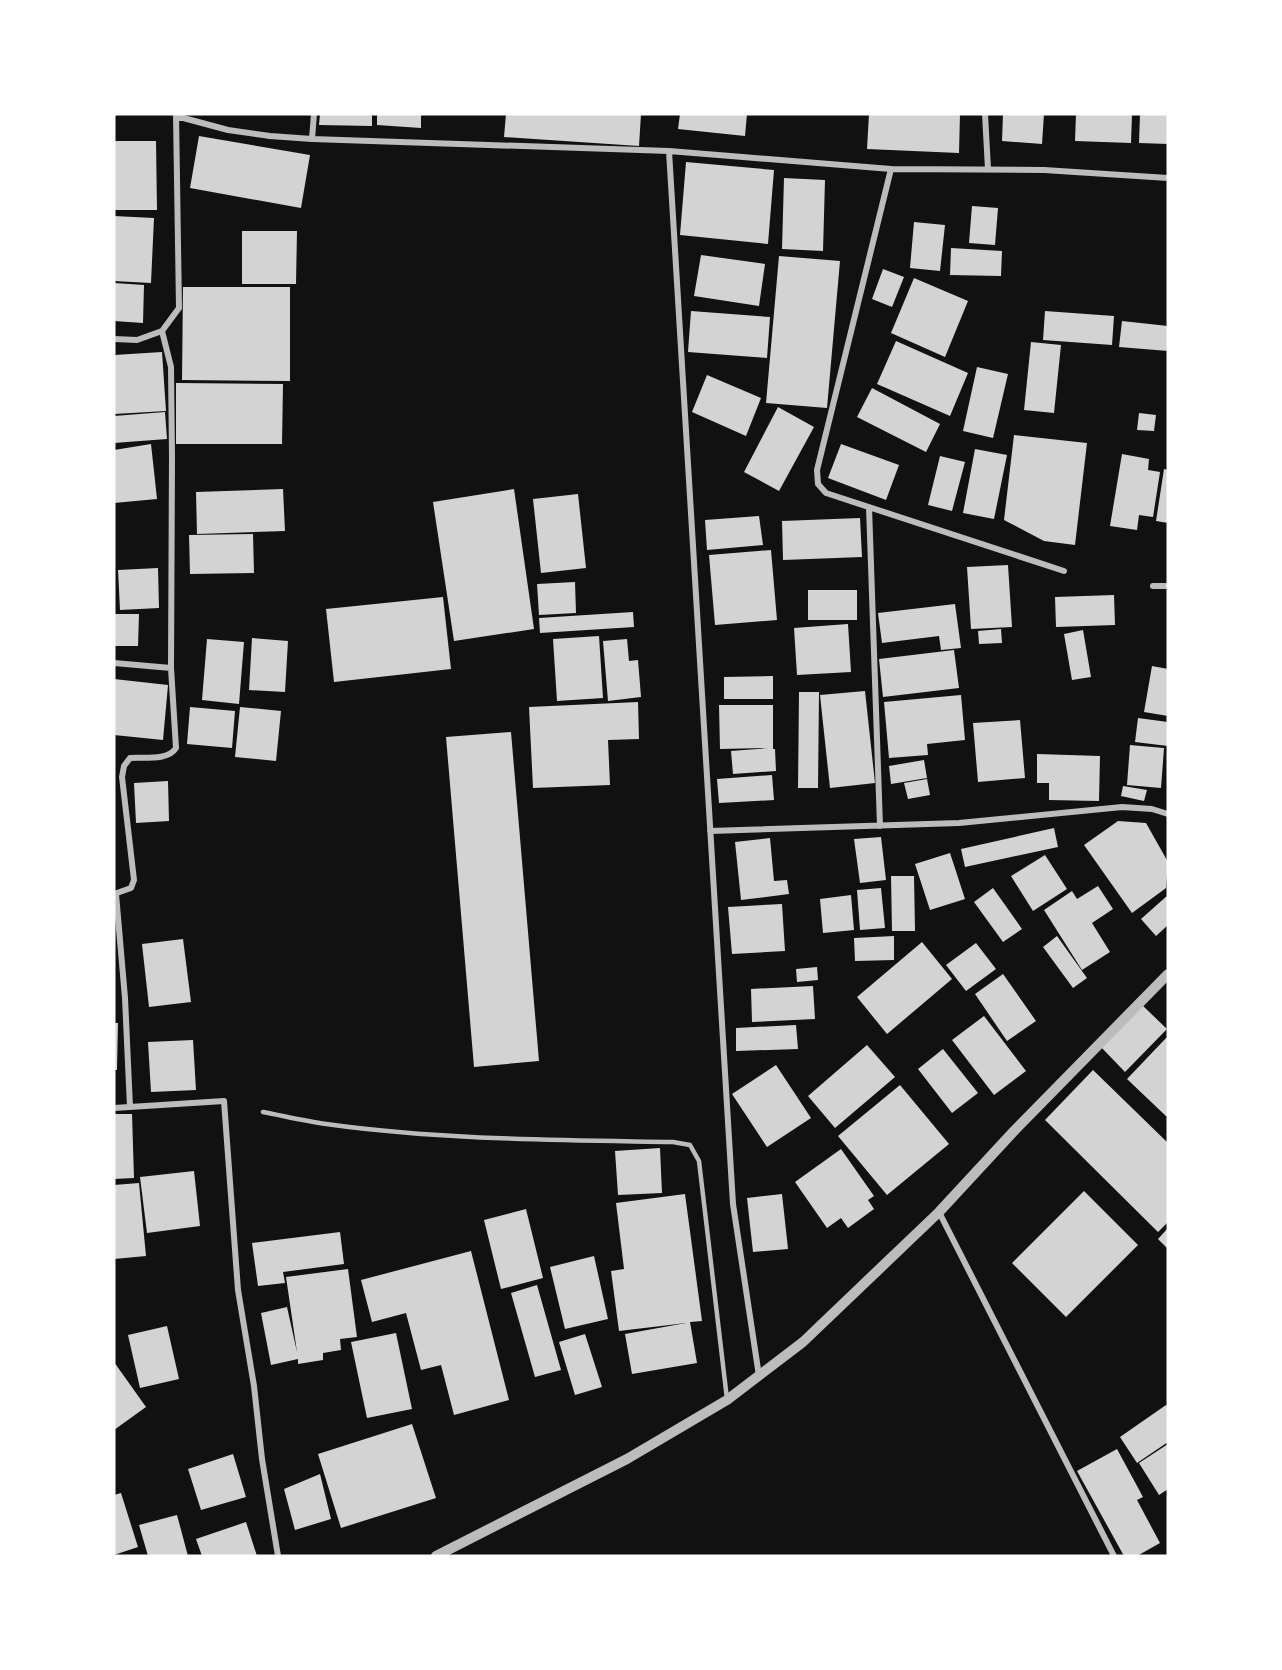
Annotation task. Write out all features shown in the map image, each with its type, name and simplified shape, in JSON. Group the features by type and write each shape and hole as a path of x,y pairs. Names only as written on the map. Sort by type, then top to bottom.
{"street":[{"path":"312,139 314,114"},
{"path":"985,114 988,169"},
{"path":"114,339 137,340 162,331 179,308 176,115 228,130 312,139 669,151 891,169 1054,170 1168,178"},
{"path":"669,151 733,1204 759,1376"},
{"path":"891,169 817,470 818,484 826,493 1064,571"},
{"path":"130,1107 125,998 115,894 131,888 134,880 122,777 124,766 130,758 166,756 176,748 171,668 171,366 162,331"},
{"path":"868,507 880,826"},
{"path":"1153,586 1168,586"},
{"path":"114,663 171,668"},
{"path":"710,831 959,823 1122,807 1152,809 1168,814"},
{"path":"436,1556 449,1553 627,1459 727,1400 803,1342 939,1212 1014,1131 1168,974"},
{"path":"114,1108 224,1101 238,1290 278,1556"},
{"path":"939,1212 1114,1556"}],"lane":[{"path":"263,1112 326,1124 432,1134 673,1142 690,1145 699,1161 727,1400"}],"building":[{"path":"320,114 372,114 372,126 319,125"},
{"path":"377,114 421,114 421,128 377,125"},
{"path":"506,114 641,114 639,146 504,137"},
{"path":"680,114 747,114 745,136 678,129"},
{"path":"869,114 960,114 959,153 867,149"},
{"path":"1003,114 1044,114 1042,144 1002,141"},
{"path":"1076,114 1132,114 1131,143 1075,141"},
{"path":"1140,114 1168,114 1168,144 1139,143"},
{"path":"199,136 310,155 301,208 190,188"},
{"path":"114,141 156,141 157,210 114,210"},
{"path":"686,162 774,170 768,244 680,235"},
{"path":"784,178 825,180 823,251 782,249"},
{"path":"972,206 998,208 995,245 969,243"},
{"path":"114,216 154,218 151,283 114,281"},
{"path":"914,222 945,225 940,271 910,268"},
{"path":"242,231 297,231 296,284 242,284"},
{"path":"951,248 1002,251 1001,276 950,275"},
{"path":"701,255 765,264 759,306 694,296"},
{"path":"779,256 840,261 827,408 766,403"},
{"path":"883,269 904,277 892,307 872,299"},
{"path":"914,278 968,301 945,357 891,333"},
{"path":"114,283 144,285 143,323 114,321"},
{"path":"183,287 290,287 290,381 182,380"},
{"path":"691,311 770,317 767,358 688,352"},
{"path":"1045,311 1114,316 1112,345 1043,340"},
{"path":"1122,321 1168,326 1168,351 1119,347"},
{"path":"896,341 968,373 950,416 877,384"},
{"path":"1031,342 1061,345 1054,413 1024,410"},
{"path":"162,352 166,411 114,414 114,355"},
{"path":"977,367 1008,374 993,438 963,431"},
{"path":"707,375 761,398 746,436 692,412"},
{"path":"176,383 283,384 282,444 176,444"},
{"path":"872,388 940,424 926,452 857,417"},
{"path":"778,407 814,427 779,491 744,472"},
{"path":"165,412 167,439 114,443 114,416"},
{"path":"1139,413 1156,415 1154,431 1137,430"},
{"path":"1014,435 1087,443 1075,545 1044,541 1004,520"},
{"path":"151,444 157,499 114,503 114,450"},
{"path":"841,444 899,465 886,500 828,478"},
{"path":"975,449 1007,455 994,519 963,513"},
{"path":"1122,454 1149,459 1148,470 1160,472 1153,517 1139,515 1137,530 1110,526"},
{"path":"940,456 965,462 952,511 928,505"},
{"path":"1164,469 1168,470 1168,523 1156,521"},
{"path":"283,489 285,531 197,534 196,492"},
{"path":"514,489 534,629 454,641 433,502"},
{"path":"578,494 586,568 541,573 533,499"},
{"path":"759,516 763,545 707,550 705,520"},
{"path":"860,518 862,557 783,560 782,521"},
{"path":"253,534 254,573 190,574 189,535"},
{"path":"771,550 777,620 715,625 709,555"},
{"path":"1008,565 1012,627 971,629 967,567"},
{"path":"158,568 159,608 120,610 118,570"},
{"path":"575,582 576,613 539,615 537,584"},
{"path":"808,590 857,590 857,620 808,620"},
{"path":"1114,595 1115,625 1056,627 1055,597"},
{"path":"443,597 451,669 334,682 326,609"},
{"path":"955,604 961,648 941,650 939,636 882,643 878,613"},
{"path":"633,612 634,627 540,633 539,618"},
{"path":"114,614 139,614 138,646 114,646"},
{"path":"848,624 851,672 797,675 794,628"},
{"path":"1001,629 1002,643 979,644 978,631"},
{"path":"1083,630 1091,677 1072,680 1064,634"},
{"path":"599,636 603,698 557,701 553,639"},
{"path":"252,638 288,641 285,692 249,690"},
{"path":"207,639 244,642 239,704 202,700"},
{"path":"627,639 629,661 638,660 641,697 608,701 603,641"},
{"path":"954,650 959,688 883,697 879,659"},
{"path":"1152,666 1168,669 1168,716 1144,712"},
{"path":"773,676 773,699 724,699 724,677"},
{"path":"114,679 168,685 163,740 114,735"},
{"path":"865,691 875,783 830,788 820,695"},
{"path":"799,692 819,692 818,788 798,788"},
{"path":"961,695 965,740 927,744 928,755 889,758 884,702"},
{"path":"638,702 639,739 608,740 610,785 533,788 529,707"},
{"path":"719,705 773,705 773,749 775,749 776,771 733,774 731,751 769,748 720,749"},
{"path":"190,707 235,711 232,748 187,744"},
{"path":"240,707 281,711 276,761 235,757"},
{"path":"1138,718 1168,722 1168,746 1135,742"},
{"path":"1020,720 1025,778 978,782 973,723"},
{"path":"511,732 539,1061 474,1067 446,737"},
{"path":"1130,745 1164,748 1161,788 1127,785"},
{"path":"1037,754 1100,756 1099,801 1049,800 1049,783 1037,783"},
{"path":"924,760 927,778 891,784 889,766"},
{"path":"772,775 774,800 719,803 717,779"},
{"path":"927,779 930,795 908,799 904,783"},
{"path":"168,781 169,821 136,823 134,783"},
{"path":"1123,786 1147,790 1144,801 1121,796"},
{"path":"1118,821 1146,823 1168,862 1166,888 1132,913 1084,845"},
{"path":"1054,828 1058,847 965,867 961,849"},
{"path":"881,837 886,880 860,883 854,839"},
{"path":"770,838 774,881 787,880 789,894 741,900 735,842"},
{"path":"950,853 965,899 930,910 915,864"},
{"path":"1045,855 1067,889 1033,911 1011,876"},
{"path":"891,876 914,876 915,931 892,931"},
{"path":"1098,886 1113,909 1092,923 1110,952 1082,970 1044,910 1072,891 1077,899"},
{"path":"881,888 885,928 860,930 857,890"},
{"path":"993,888 1022,929 1003,942 974,902"},
{"path":"851,895 854,930 823,933 820,899"},
{"path":"1168,895 1168,925 1156,936 1141,919"},
{"path":"782,904 785,951 732,954 728,907"},
{"path":"894,936 894,960 855,961 854,938"},
{"path":"1057,936 1087,978 1073,988 1043,947"},
{"path":"183,939 191,1002 149,1007 142,944"},
{"path":"922,942 952,979 887,1034 857,997"},
{"path":"976,943 996,969 966,991 946,965"},
{"path":"817,967 818,980 797,982 796,969"},
{"path":"1003,974 1036,1021 1007,1041 975,994"},
{"path":"813,986 815,1019 752,1022 751,989"},
{"path":"1141,1004 1167,1029 1125,1072 1100,1046"},
{"path":"984,1016 1026,1071 994,1095 952,1040"},
{"path":"114,1023 118,1023 117,1070 114,1070"},
{"path":"796,1025 798,1049 736,1051 736,1028"},
{"path":"1168,1036 1168,1118 1127,1079"},
{"path":"193,1040 196,1090 151,1092 148,1042"},
{"path":"867,1045 895,1077 835,1128 808,1096"},
{"path":"943,1049 978,1093 952,1113 918,1069"},
{"path":"776,1065 811,1118 767,1147 732,1094"},
{"path":"1093,1070 1168,1143 1168,1222 1158,1232 1045,1120"},
{"path":"900,1085 949,1144 887,1195 838,1136"},
{"path":"114,1114 132,1114 134,1178 114,1179"},
{"path":"660,1148 662,1193 618,1195 615,1151"},
{"path":"841,1149 874,1196 868,1200 874,1209 848,1228 841,1218 827,1228 795,1182"},
{"path":"194,1171 200,1226 147,1233 140,1177"},
{"path":"139,1183 146,1256 114,1259 114,1185"},
{"path":"1084,1191 1138,1245 1066,1317 1012,1263"},
{"path":"685,1194 702,1321 690,1322 697,1363 632,1374 625,1334 686,1323 619,1331 611,1271 624,1269 616,1203"},
{"path":"782,1194 788,1249 753,1252 747,1198"},
{"path":"526,1209 543,1278 501,1289 484,1220"},
{"path":"1168,1228 1168,1249 1158,1239"},
{"path":"340,1232 344,1264 283,1272 285,1283 258,1286 252,1243"},
{"path":"471,1251 509,1400 454,1415 441,1365 421,1370 406,1313 372,1322 361,1280"},
{"path":"594,1256 608,1319 565,1329 550,1267"},
{"path":"348,1269 357,1337 340,1339 341,1350 323,1353 323,1360 298,1364 298,1359 271,1365 261,1313 287,1307 297,1352 286,1277"},
{"path":"537,1285 561,1370 535,1377 511,1293"},
{"path":"167,1326 179,1379 140,1388 128,1335"},
{"path":"396,1333 412,1409 367,1418 351,1342"},
{"path":"585,1334 602,1387 575,1395 559,1342"},
{"path":"114,1362 146,1407 114,1430"},
{"path":"1166,1405 1168,1408 1168,1442 1137,1463 1120,1437"},
{"path":"412,1424 436,1498 341,1528 318,1454"},
{"path":"1168,1444 1168,1489 1159,1495 1139,1463"},
{"path":"1117,1449 1143,1497 1137,1500 1160,1543 1137,1556 1124,1556 1077,1471"},
{"path":"233,1454 246,1497 201,1510 188,1469"},
{"path":"320,1474 331,1519 295,1530 284,1489"},
{"path":"121,1493 138,1547 114,1555 114,1495"},
{"path":"177,1515 188,1556 148,1556 139,1525"},
{"path":"246,1522 257,1556 202,1556 196,1539"}]}
